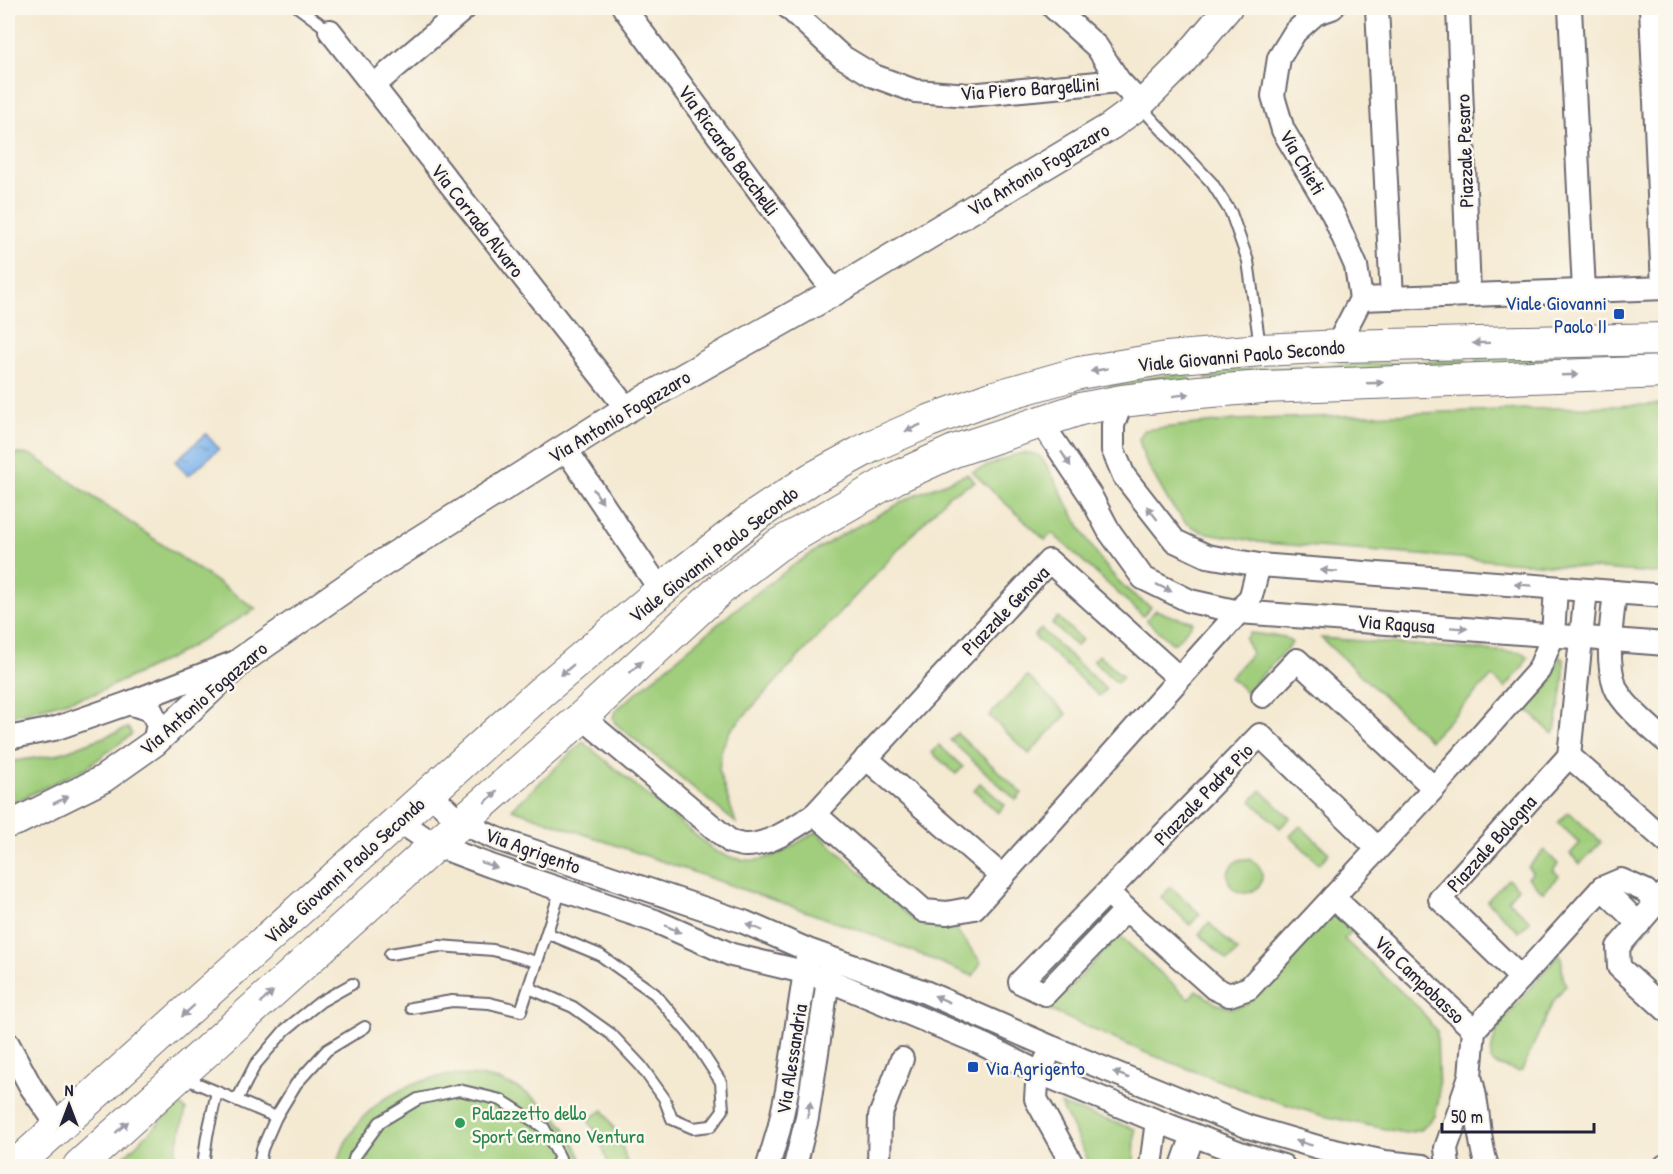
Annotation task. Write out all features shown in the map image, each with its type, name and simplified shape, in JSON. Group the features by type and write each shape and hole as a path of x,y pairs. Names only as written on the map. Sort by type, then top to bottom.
{"main road":[{"name":"Viale Giovanni Paolo Secondo","path":"15,1167 540,693 661,591 755,516 811,479 872,446 929,421 991,398 1079,374 1167,358 1341,346 1665,339"},
{"name":"Viale Giovanni Paolo Secondo","path":"79,1167 435,845 582,717 723,587 778,545 895,478 954,451 1080,409 1122,401 1263,387 1665,372"}],"street":[{"path":"373,86 465,8"},
{"name":"Via Riccardo Bacchelli","path":"624,8 834,292"},
{"name":"Via Piero Bargellini","path":"789,8 841,56 874,76 915,91 969,95 1119,81"},
{"path":"1054,8 1097,47 1119,81 1141,104"},
{"path":"1221,16 1236,8"},
{"name":"Via Chieti","path":"1332,8 1315,14 1295,32 1279,58 1273,96 1283,130 1334,214 1356,266 1361,299"},
{"path":"1377,8 1392,298"},
{"name":"Piazzale Pesaro","path":"1458,8 1469,295"},
{"path":"1570,8 1584,291"},
{"path":"1341,346 1343,334 1361,299 1664,288 1651,8"},
{"name":"Via Antonio Fogazzaro","path":"8,824 103,779 154,743 242,660 370,571 627,409 834,292 1111,126 1141,104 1178,68 1221,16"},
{"name":"Via Corrado Alvaro","path":"330,31 627,409"},
{"path":"1122,401 1113,425 1113,450 1125,476 1175,541 1208,556 1260,565 1665,596"},
{"name":"Via Ragusa","path":"1041,422 1090,495 1109,531 1143,578 1190,601 1239,612 1665,644"},
{"path":"565,448 661,591"},
{"name":"Piazzale Genova","path":"582,717 731,842 745,846 763,842 791,830 815,814 1049,561 1179,678"},
{"path":"815,814 924,911 947,914 974,908 1239,612 1251,596 1260,565"},
{"path":"1108,892 1214,988 1230,995 1249,987 1434,788 1539,670 1553,635 1556,588"},
{"path":"1586,590 1569,756 1665,841"},
{"path":"1615,592 1610,662 1615,688 1630,708 1665,741"},
{"path":"8,738 54,729 242,660"},
{"path":"1263,696 1297,660 1434,788"},
{"path":"129,703 151,710 158,724 154,743"},
{"name":"Piazzale Padre Pio","path":"1126,910 1045,994 1020,982 1260,735 1377,848"},
{"name":"Piazzale Bologna","path":"1521,978 1440,899 1569,756"},
{"path":"866,758 1003,877"},
{"name":"Via Agrigento","path":"430,793 461,822 500,840 744,922 806,961 830,970 1040,1073 1193,1135 1283,1167"},
{"name":"Via Agrigento","path":"399,822 435,845 490,866 655,921 732,955 806,961"},
{"path":"1474,1030 1602,888 1621,880 1661,898 1618,947 1619,967 1665,1010"},
{"path":"1602,888 1639,924"},
{"name":"Via Campobasso","path":"1334,897 1474,1030 1470,1076 1446,1148 1448,1167"},
{"name":"Via Alessandria","path":"768,1167 787,1091 806,961"},
{"name":"Via Agrigento","path":"830,970 925,992 1051,1047 1249,1127 1320,1148 1385,1162 1423,1167"},
{"name":"Via Alessandria","path":"795,1167 807,1118 830,970"},
{"path":"8,1044 31,1087 59,1127"},
{"path":"1051,1047 1040,1073 1036,1099 1073,1167"},
{"path":"879,1167 880,1116 902,1059"},
{"name":"Via Campobasso","path":"1470,1076 1476,1096 1482,1154 1487,1167"},
{"path":"1151,1167 1157,1121"},
{"path":"1182,1167 1193,1135"}],"lane":[{"path":"299,8 330,31"},
{"path":"1141,104 1150,117 1212,183 1230,213 1248,261 1260,350"},
{"path":"411,1008 452,1001 489,1003 521,1011 561,888"},
{"path":"529,987 573,1007 611,1034 641,1066 664,1098 672,1119 693,1128 711,1126 723,1110 721,1082 693,1039 655,994 600,955 547,933"},
{"path":"390,954 439,946 493,950 537,962"},
{"path":"237,1100 255,1065 285,1030 320,1002 352,984"},
{"path":"259,1167 262,1149 276,1117 296,1084 327,1050 365,1027"},
{"path":"179,1076 276,1117"},
{"path":"352,1167 355,1156 380,1122 418,1100 459,1090 501,1100 544,1128 560,1158 555,1167"},
{"path":"203,1167 217,1092"}],"green space":[{"path":"1638,352 1639,360 1476,367 1476,359"},
{"path":"1466,360 1466,367 1206,379 1206,371"},
{"path":"1190,372 1190,380 1110,392 1109,384"},
{"path":"1665,404 1665,574 1265,543 1202,532 1186,523 1169,502 1144,458 1139,439 1144,430 1235,420"},
{"path":"8,453 32,455 256,609 176,655 97,693 8,717"},
{"path":"1031,453 1039,456 1046,464 1102,562 1132,594 1151,607 1143,616 1052,533 1045,540 972,472 1017,454"},
{"path":"967,474 975,482 949,495 730,731 721,750 719,772 736,823 615,723 613,718 615,711 737,608 795,564 834,539 915,495"},
{"path":"1156,610 1193,623 1175,643 1172,643 1146,620"},
{"path":"1058,617 1082,640 1076,646 1052,624"},
{"path":"1041,629 1106,689 1099,696 1034,636"},
{"path":"1250,633 1285,637 1292,643 1246,692 1230,677 1252,653 1245,639"},
{"path":"1321,638 1524,653 1528,657 1505,688 1492,676 1430,740"},
{"path":"1099,655 1123,677 1117,683 1093,661"},
{"path":"1560,657 1563,658 1564,665 1563,684 1555,731 1552,733 1528,711 1550,682"},
{"path":"1027,676 1067,714 1029,754 989,716"},
{"path":"128,728 132,734 86,768 8,805 8,762 56,755"},
{"path":"957,733 1022,793 1016,800 950,740"},
{"path":"583,742 715,851 730,857 744,860 767,858 816,832 915,921 935,927 955,928 981,962 973,976 873,935 512,809"},
{"path":"939,745 963,767 956,774 932,753"},
{"path":"980,783 1005,805 998,813 974,790"},
{"path":"1261,790 1290,818 1280,828 1251,801"},
{"path":"1569,812 1601,842 1580,864 1570,854 1580,843 1558,823"},
{"path":"1300,826 1329,853 1319,864 1290,836"},
{"path":"1544,850 1558,864 1553,870 1559,876 1543,892 1528,878 1533,872 1528,867"},
{"path":"1245,859 1257,864 1262,876 1257,888 1245,893 1233,888 1228,876 1233,864"},
{"path":"1508,879 1518,888 1508,900 1530,921 1519,932 1487,901"},
{"path":"1171,887 1200,914 1190,925 1161,897"},
{"path":"1331,911 1352,931 1344,939 1420,1009 1437,1032 1439,1098 1435,1116 1421,1130 1405,1133 1323,1116 1254,1094 1144,1052 1049,1010 1119,935 1189,999 1196,990 1217,1004 1231,1008 1247,1004"},
{"path":"1209,923 1238,951 1228,961 1199,934"},
{"path":"1559,954 1566,985 1553,1002 1522,1070 1519,1072 1495,1064 1491,1060 1492,1047 1498,1026"},
{"name":"Palazzetto dello Sport Germano Ventura","path":"445,1075 478,1076 496,1080 529,1095 544,1106 569,1133 583,1166 336,1166 345,1143 361,1119 382,1100 412,1084"},
{"path":"179,1104 186,1110 172,1166 114,1166"},
{"path":"1061,1105 1135,1129 1134,1166 1091,1166"},
{"path":"603,1110 618,1137 628,1166 609,1166 598,1136 588,1120"}],"water":[{"path":"206,434 219,449 188,476 175,461"}],"place":[{"name":"Viale Giovanni Paolo II","path":"1619,314"},
{"name":"Via Agrigento","path":"973,1067"},
{"name":"Palazzetto dello Sport Germano Ventura","path":"460,1123"}]}
